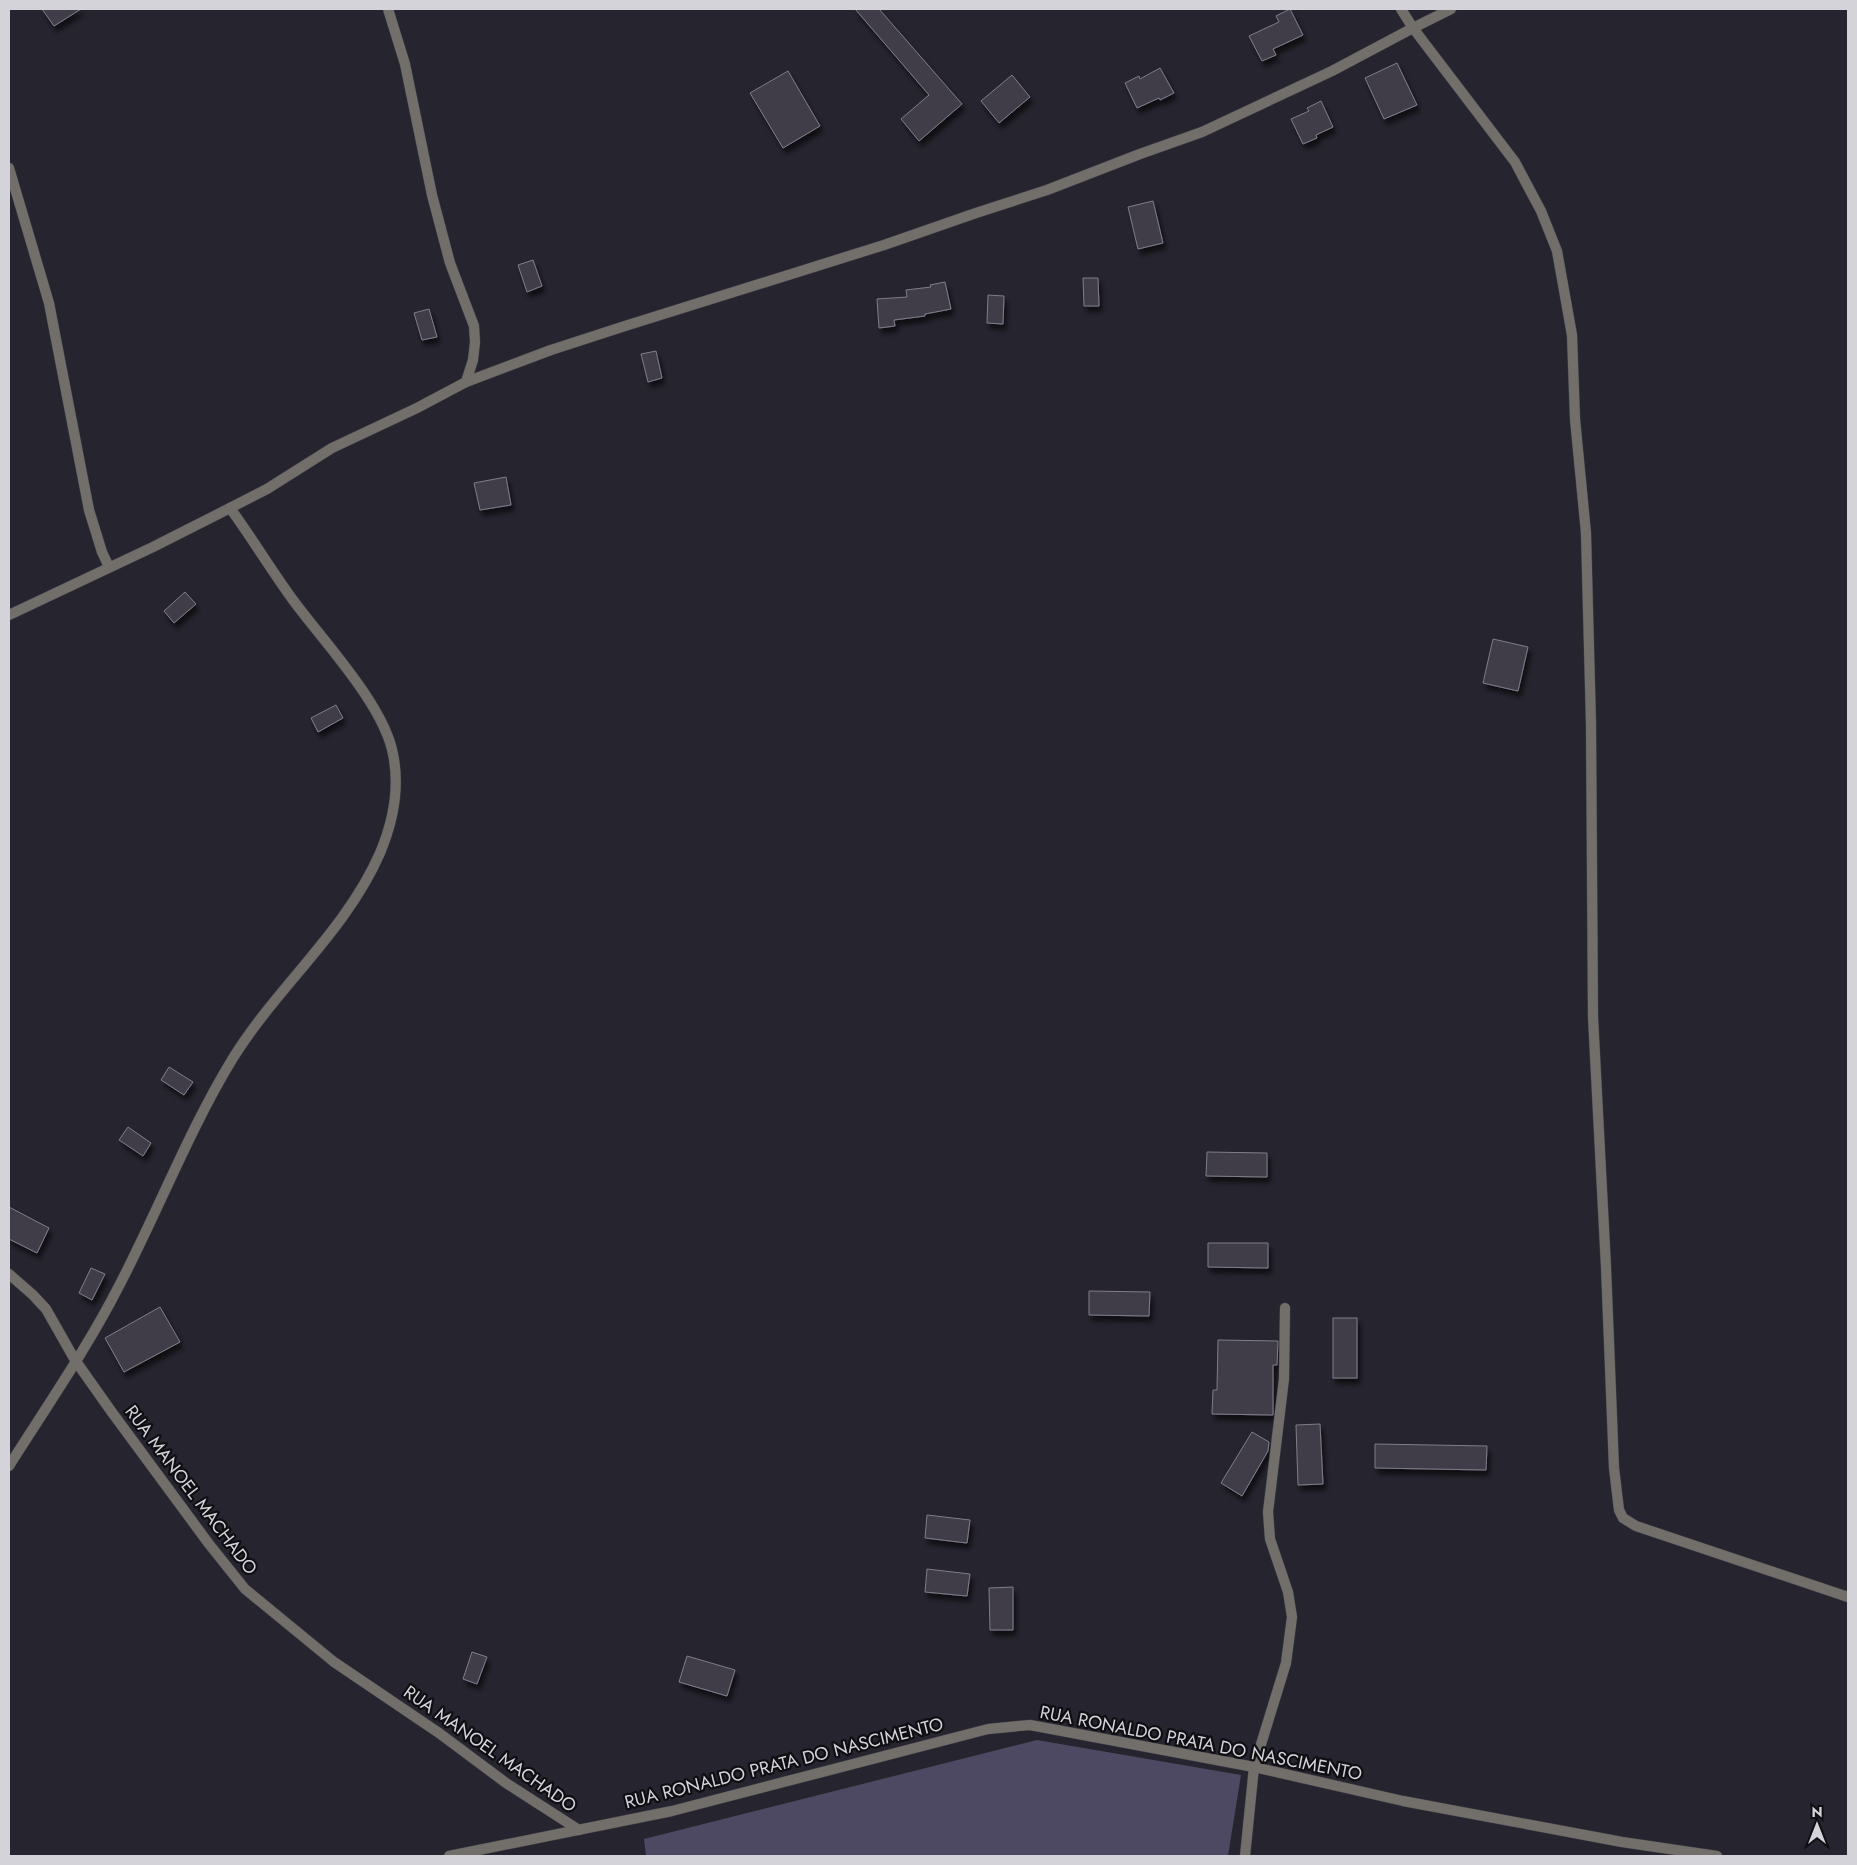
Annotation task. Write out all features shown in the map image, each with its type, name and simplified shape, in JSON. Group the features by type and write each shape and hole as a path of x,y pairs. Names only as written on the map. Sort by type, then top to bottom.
{"street":[{"path":"388,9 405,64 432,194 450,263 474,326 475,342 466,382"},
{"path":"1401,9 1413,28 1515,162 1541,211 1557,251 1572,335 1575,420 1586,533 1591,724 1594,1017 1614,1468 1619,1510 1623,1518 1636,1526 1848,1597"},
{"path":"9,615 153,547 230,508 267,489 332,448 417,408 466,382 616,329 875,248 976,212 1047,190 1202,132 1332,71 1451,9"},
{"path":"9,168 49,303 89,510 102,552 109,567"},
{"path":"9,1466 97,1328 122,1281 198,1120 220,1080 241,1046 358,897 380,853 393,812 396,781 393,752 373,707 257,550 230,508"},
{"name":"RUA MANOEL MACHADO","path":"9,1274 46,1309 75,1360 209,1544 245,1589 334,1662 439,1733 506,1783 579,1830"},
{"path":"1245,1856 1254,1767 1286,1662 1292,1617 1288,1592 1268,1529 1268,1512 1284,1379 1285,1308"},
{"name":"RUA RONALDO PRATA DO NASCIMENTO","path":"449,1856 672,1811 988,1729 1030,1725 1254,1767 1403,1801 1630,1843 1717,1856"}],"shaded area":[{"path":"1037,1740 1241,1775 1228,1856 646,1856 644,1839"}],"building":[{"path":"42,9 81,9 54,26"},
{"path":"855,9 879,9 962,104 919,141 901,119 929,95"},
{"path":"1290,9 1303,35 1273,49 1276,55 1262,61 1249,36 1279,22 1276,16"},
{"path":"1397,63 1417,105 1384,119 1365,78"},
{"path":"1160,68 1174,93 1137,108 1125,83 1139,76 1140,79"},
{"path":"788,71 820,126 783,148 750,93"},
{"path":"1012,75 1030,97 999,123 981,101"},
{"path":"1321,101 1333,127 1316,135 1317,138 1303,144 1291,119 1309,111 1307,108"},
{"path":"1153,201 1163,243 1138,249 1128,207"},
{"path":"533,260 542,286 527,292 518,265"},
{"path":"1083,278 1098,278 1099,306 1084,306"},
{"path":"945,282 951,309 925,314 925,316 894,320 895,326 879,328 877,299 907,297 906,290 931,287 930,285"},
{"path":"988,295 1004,296 1003,324 987,323"},
{"path":"429,309 437,337 422,340 414,313"},
{"path":"656,351 662,378 648,382 641,354"},
{"path":"506,477 511,505 480,510 474,483"},
{"path":"185,592 196,604 174,623 164,611"},
{"path":"1493,639 1528,647 1518,691 1483,683"},
{"path":"336,705 343,718 318,732 311,718"},
{"path":"169,1067 193,1082 184,1095 161,1080"},
{"path":"128,1127 151,1143 143,1156 119,1140"},
{"path":"1207,1152 1267,1153 1267,1177 1206,1176"},
{"path":"9,1207 49,1228 37,1253 9,1239"},
{"path":"1208,1243 1268,1243 1268,1268 1208,1267"},
{"path":"91,1268 105,1274 92,1300 79,1293"},
{"path":"1089,1291 1150,1292 1149,1316 1089,1315"},
{"path":"160,1307 180,1342 124,1372 105,1338"},
{"path":"1333,1318 1357,1318 1357,1378 1333,1378"},
{"path":"1218,1340 1278,1341 1277,1365 1273,1365 1273,1415 1212,1414 1213,1390 1217,1390"},
{"path":"1320,1424 1323,1484 1298,1485 1296,1425"},
{"path":"1252,1432 1269,1442 1268,1451 1242,1496 1221,1483"},
{"path":"1375,1444 1487,1446 1486,1470 1375,1468"},
{"path":"927,1515 970,1520 967,1543 925,1538"},
{"path":"927,1569 970,1574 967,1596 925,1592"},
{"path":"1013,1587 1013,1630 990,1630 989,1588"},
{"path":"472,1652 487,1657 477,1684 463,1679"},
{"path":"687,1656 735,1670 727,1696 679,1682"}]}
